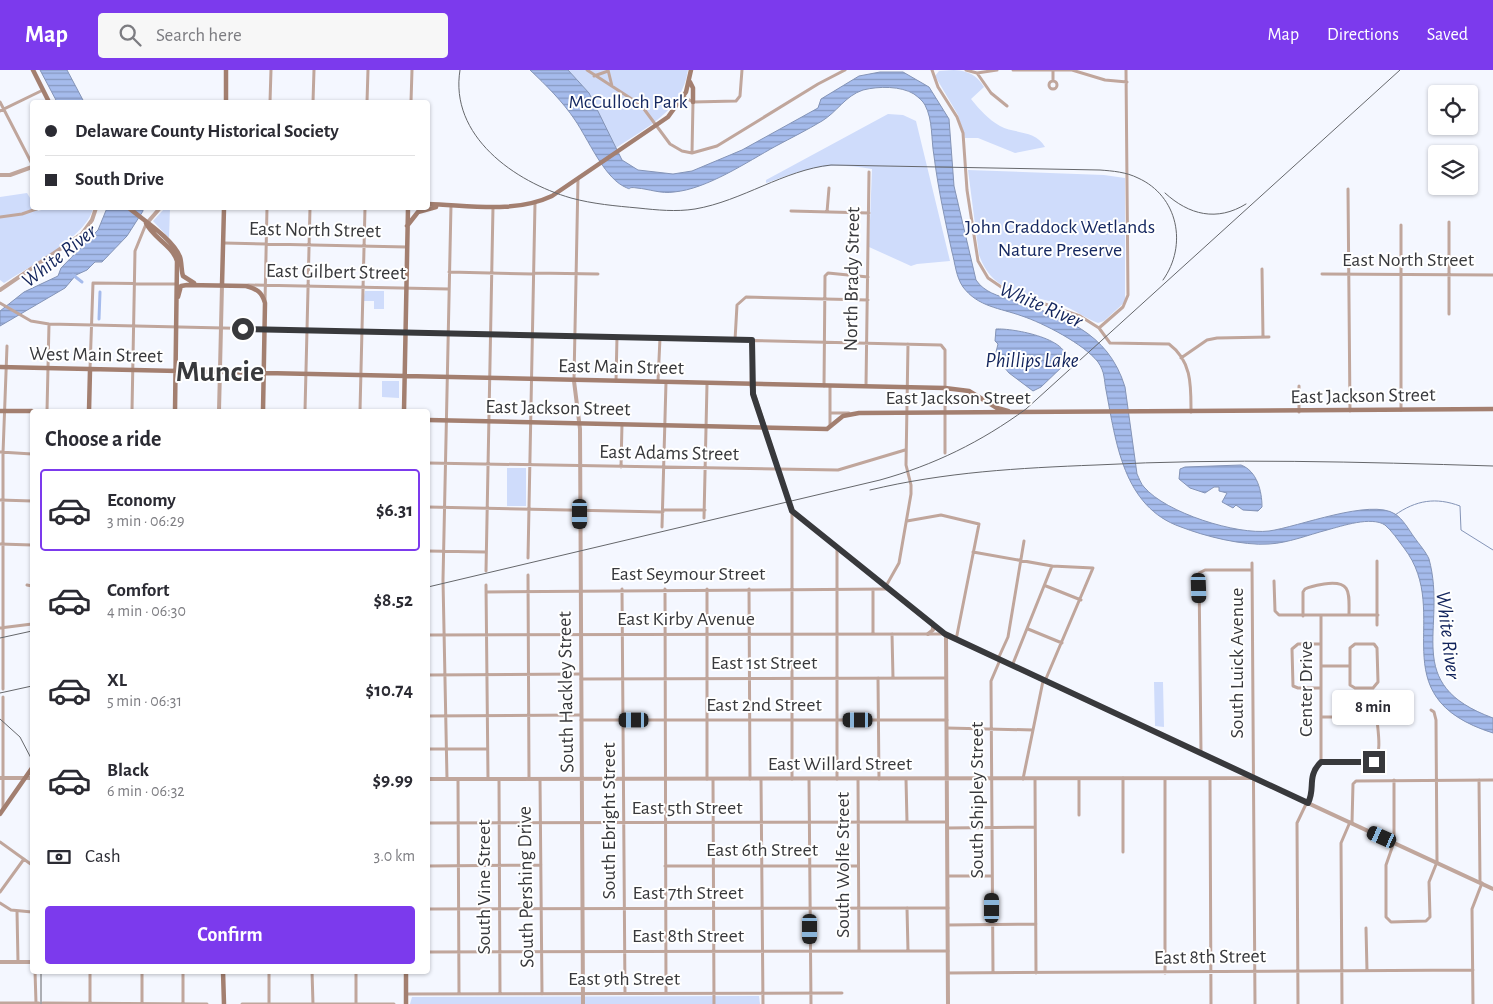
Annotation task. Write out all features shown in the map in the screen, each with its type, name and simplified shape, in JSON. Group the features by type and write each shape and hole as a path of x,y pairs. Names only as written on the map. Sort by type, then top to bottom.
{"main road":[{"path":"33,70 48,100"},
{"path":"226,70 226,100"},
{"path":"430,209 451,204 494,207 535,204 558,194 672,113 684,98 690,82 691,70"},
{"path":"690,82 693,88 693,102"},
{"path":"430,204 444,205"},
{"path":"131,210 146,223 149,229 176,258 178,297 175,409"},
{"path":"222,285 224,210"},
{"path":"404,409 408,210"},
{"path":"407,226 418,212 425,210"},
{"path":"146,223 151,225 178,253 184,278 190,282 206,284"},
{"path":"178,297 180,288 184,285 206,284"},
{"name":"East Gilbert Street","path":"206,284 246,286"},
{"path":"246,286 260,292 265,303 262,409"},
{"name":"West Main Street","path":"0,367 220,373"},
{"path":"89,409 90,370"},
{"name":"East Main Street","path":"220,373 945,388 969,391 997,408 1014,413"},
{"path":"984,401 984,413"},
{"name":"East Jackson Street","path":"430,420 826,429 843,416 853,414 1493,409"},
{"path":"2,411 30,411"},
{"path":"2,812 30,771"},
{"path":"223,974 224,1004"},
{"path":"406,974 406,1004"}],"street":[{"path":"270,100 271,70"},
{"path":"313,100 314,70"},
{"path":"367,100 368,70"},
{"path":"411,100 412,70"},
{"path":"587,70 644,108 655,126 675,148 692,153 718,146 837,71 845,70"},
{"path":"684,98 693,102 734,102 738,100 742,70"},
{"path":"932,70 938,87 957,117 962,131 970,214 977,258 984,274 996,285 1007,291 1074,313 1099,328 1110,343 1166,343 1175,349 1191,376 1191,412"},
{"path":"966,70 977,73 997,70"},
{"path":"1013,70 1076,71 1106,80 1127,82"},
{"path":"1053,70 1053,81"},
{"path":"1099,328 1123,308 1128,295 1126,70"},
{"path":"594,76 608,71 612,87"},
{"path":"977,73 991,93 1007,106"},
{"path":"2,110 43,90"},
{"path":"0,102 2,110 30,161"},
{"path":"692,153 693,102"},
{"path":"0,175 10,175 30,166"},
{"name":"North Brady Street","path":"866,387 869,172"},
{"path":"574,381 578,179"},
{"path":"827,212 829,188"},
{"path":"1348,189 1350,411"},
{"path":"447,780 444,552 451,204"},
{"path":"528,558 535,204"},
{"path":"486,570 494,207"},
{"path":"0,217 34,210"},
{"path":"0,290 82,234 92,220 95,210"},
{"path":"132,409 136,246 146,223 158,210"},
{"path":"265,303 267,210"},
{"path":"305,409 310,210"},
{"path":"360,409 364,210"},
{"path":"791,211 869,213"},
{"path":"1449,222 1449,314"},
{"path":"1401,225 1401,411"},
{"name":"East North Street","path":"224,243 407,247"},
{"path":"1262,269 1262,337"},
{"path":"449,272 598,274"},
{"path":"824,386 826,274 868,277"},
{"name":"East North Street","path":"1322,274 1493,275"},
{"path":"90,370 92,284 94,282 177,284"},
{"path":"219,409 222,285"},
{"name":"East Gilbert Street","path":"246,286 449,289"},
{"path":"735,340 737,305 742,299 749,297 868,300"},
{"path":"0,303 31,321 49,324 942,346 945,350 945,452"},
{"path":"47,409 49,324"},
{"path":"616,381 617,337"},
{"path":"1181,358 1207,340 1217,338 1269,337"},
{"path":"658,382 660,338"},
{"path":"752,340 752,384 792,511 792,779"},
{"path":"886,586 899,563 912,488 906,466 905,450 908,344"},
{"path":"3,688 2,411 7,346"},
{"name":"South Hackley Street","path":"574,381 580,423 583,1004"},
{"path":"662,527 666,382"},
{"path":"704,518 707,384"},
{"path":"830,386 830,427"},
{"path":"1299,412 1300,386"},
{"path":"830,413 853,414"},
{"path":"621,467 622,424"},
{"name":"East Adams Street","path":"430,464 778,471 794,468 841,470 905,450"},
{"path":"2,453 30,454"},
{"path":"2,500 30,501"},
{"path":"430,507 705,510"},
{"path":"792,511 945,634 956,640 1493,889"},
{"path":"907,521 941,515 978,524 956,640"},
{"name":"South Shipley Street","path":"993,972 991,680 1008,637 1024,541"},
{"path":"2,544 30,545"},
{"name":"South Wolfe Street","path":"836,546 837,779"},
{"path":"430,552 486,552"},
{"path":"973,552 1052,566 1091,566 1093,568 1081,600 1044,681 1023,778"},
{"path":"1377,561 1377,625"},
{"name":"South Luick Avenue","path":"1252,563 1255,1004"},
{"path":"1012,666 1046,586 1052,566"},
{"path":"1201,753 1199,575 1202,570 1252,570"},
{"name":"South Pershing Drive","path":"528,575 529,779"},
{"path":"1274,582 1276,612 1281,616 1378,615"},
{"path":"1303,616 1305,588 1336,583 1344,586 1348,591 1350,615"},
{"path":"486,585 488,780"},
{"path":"1046,586 1081,600"},
{"path":"665,589 666,994"},
{"name":"East Seymour Street","path":"486,592 665,589 890,589"},
{"path":"707,589 708,779"},
{"path":"749,589 750,779"},
{"path":"873,589 873,634"},
{"name":"South Ebright Street","path":"622,590 624,993"},
{"name":"Center Drive","path":"1298,1004 1297,823 1311,790 1312,773 1321,762 1321,615"},
{"path":"2,628 30,624"},
{"path":"928,634 933,630 933,624"},
{"path":"1028,629 1062,643"},
{"path":"892,634 892,678"},
{"path":"945,634 948,1004"},
{"name":"East Kirby Avenue","path":"430,635 945,634"},
{"path":"1321,644 1296,644 1292,648 1292,682 1294,686 1321,688"},
{"path":"1355,644 1375,645 1378,651 1377,686 1372,688 1352,688 1350,683 1350,666 1351,646 1355,644"},
{"path":"1321,666 1350,666"},
{"name":"East 1st Street","path":"430,676 528,675 623,679 946,678"},
{"path":"878,678 879,779"},
{"path":"2,812 3,697"},
{"path":"1394,780 1394,842 1386,866 1387,921 1423,922 1428,920 1429,882 1437,862 1436,720 1434,712 1431,710"},
{"name":"East 2nd Street","path":"430,716 529,716 623,720 947,720"},
{"path":"1321,717 1373,717 1377,720 1378,727 1376,760 1321,762"},
{"path":"947,728 1033,730"},
{"path":"430,749 487,749"},
{"path":"1,778 30,778"},
{"path":"1079,778 1079,815"},
{"path":"1123,778 1123,852"},
{"name":"East Willard Street","path":"430,779 1253,778"},
{"path":"458,779 459,994"},
{"path":"713,779 714,1004"},
{"path":"761,779 763,1004"},
{"path":"809,779 811,1004"},
{"name":"South Wolfe Street","path":"858,779 859,951"},
{"path":"906,779 906,822"},
{"path":"1035,779 1036,973"},
{"path":"1165,779 1165,972"},
{"path":"1210,779 1211,1004"},
{"name":"South Vine Street","path":"499,780 500,994"},
{"name":"South Pershing Drive","path":"540,780 542,994"},
{"path":"1473,1004 1472,909 1481,883 1479,780"},
{"path":"1342,1004 1341,843 1351,823 1355,782 1493,780"},
{"name":"East 5th Street","path":"430,823 947,822"},
{"path":"947,828 1035,827"},
{"path":"0,842 30,864"},
{"path":"0,891 24,859"},
{"path":"430,866 541,866"},
{"name":"East 6th Street","path":"665,866 858,866"},
{"path":"948,876 992,876"},
{"path":"0,903 9,909 30,912"},
{"path":"906,908 908,951"},
{"name":"East 7th Street","path":"430,909 948,908"},
{"path":"17,911 18,962"},
{"path":"948,925 1036,924"},
{"path":"1366,928 1367,971"},
{"name":"East 8th Street","path":"430,952 948,951"},
{"path":"0,962 30,962"},
{"name":"East 8th Street","path":"948,973 1473,970"},
{"path":"36,974 38,1004"},
{"path":"90,974 90,1004"},
{"path":"142,974 142,1004"},
{"path":"183,974 183,1004"},
{"path":"269,974 269,1004"},
{"path":"312,974 313,1004"},
{"path":"356,974 356,1004"},
{"name":"East 9th Street","path":"406,994 842,993"},
{"path":"0,1003 207,1004"},
{"path":"242,1004 394,1004"}],"green space":[{"name":"McCulloch Park","path":"568,70 688,70 679,97 671,107 651,125 616,148 589,93"},
{"path":"954,70 971,74 984,87 971,99 988,117 1006,129 1031,135 1045,147 1015,153 978,138 965,138 958,115 935,76 939,71"},
{"path":"888,114 903,115 916,121 950,261 911,266 869,247 872,169 842,166 818,167 766,183 766,180"},
{"name":"John Craddock Wetlands Nature Preserve","path":"968,170 1104,175 1125,178 1125,302 1104,321 1098,323 1062,305 1013,291 993,278 985,268 979,255"},
{"path":"27,193 30,198 30,210 92,210 89,219 69,240 4,283 0,280 0,197"},
{"path":"163,210 170,210 169,238 153,221"},
{"path":"365,291 384,291 384,309 374,309 374,301 363,301"},
{"path":"382,381 399,381 399,398 382,397"},
{"path":"507,468 526,468 526,506 507,506"},
{"path":"1154,682 1163,682 1164,727 1155,726"},
{"path":"759,996 760,1004 410,1004 412,997"}],"water":[{"path":"40,70 67,70 83,100 56,100"},
{"path":"530,70 568,70 589,93 622,160 638,170 673,174 692,171 742,150 818,108 821,99 859,76 880,72 903,72 929,87 949,119 954,186 976,280 983,288 992,293 1065,320 1095,339 1107,352 1117,368 1125,387 1137,474 1144,487 1154,497 1185,513 1221,526 1255,531 1269,531 1352,511 1384,510 1395,514 1406,525 1429,559 1433,585 1433,652 1437,671 1446,689 1464,704 1493,718 1493,733 1458,717 1437,698 1427,676 1424,651 1423,600 1418,573 1404,548 1385,525 1372,521 1356,523 1269,544 1236,542 1181,527 1162,518 1146,504 1134,489 1119,451 1104,376 1098,362 1083,348 1052,329 1022,316 982,303 963,287 956,270 947,228 928,111 914,94 903,89 876,88 863,90 851,96 822,121 726,174 687,190 664,192 628,189 616,181 602,165 570,113"},
{"path":"106,210 143,210 127,236 102,262 95,262 87,270 76,275 65,288 0,326 0,311 24,292 58,276 61,268 98,230"},
{"name":"Phillips Lake","path":"996,329 1028,333 1052,342 1061,348 1066,355 1065,364 1041,387 1033,391 1009,373 995,356 998,344 995,341"},
{"path":"1241,465 1251,472 1258,482 1262,507 1258,511 1243,510 1236,505 1233,508 1222,502 1227,493 1219,491 1219,487 1214,487 1205,493 1190,488 1179,479 1180,469 1185,467"}],"waterway":[{"path":"73,275 82,282"},
{"path":"99,319 100,292"},
{"path":"1395,515 1418,503 1434,501 1460,506 1461,530 1493,550"}],"railway":[{"path":"460,70 459,94 465,116 476,135 490,153 528,181 571,198 596,203 659,210 695,209 712,205 797,173 831,165 1100,170 1129,174 1152,186 1170,209 1175,223 1177,237 1175,252 1171,266 1163,280"},
{"path":"430,587 880,480 938,460 974,442 1026,409 1400,70"},
{"path":"1165,193 1184,207 1204,214 1224,213 1246,204"},
{"path":"870,490 926,479 982,472 1146,463 1294,461 1493,466"},
{"path":"0,638 30,631"},
{"path":"0,693 30,686"},
{"path":"0,719 20,737 30,756"},
{"path":"41,974 41,1004"}],"district":[{"name":"Muncie","path":"220,372"}],"route":[{"path":"243,329 752,340 753,394 792,511 944,634 1308,803 1311,797 1312,773 1321,762 1374,762"}],"water label":[{"name":"White River","path":"59,256"},
{"name":"White River","path":"1041,305"},
{"name":"White River","path":"1448,635"}]}
